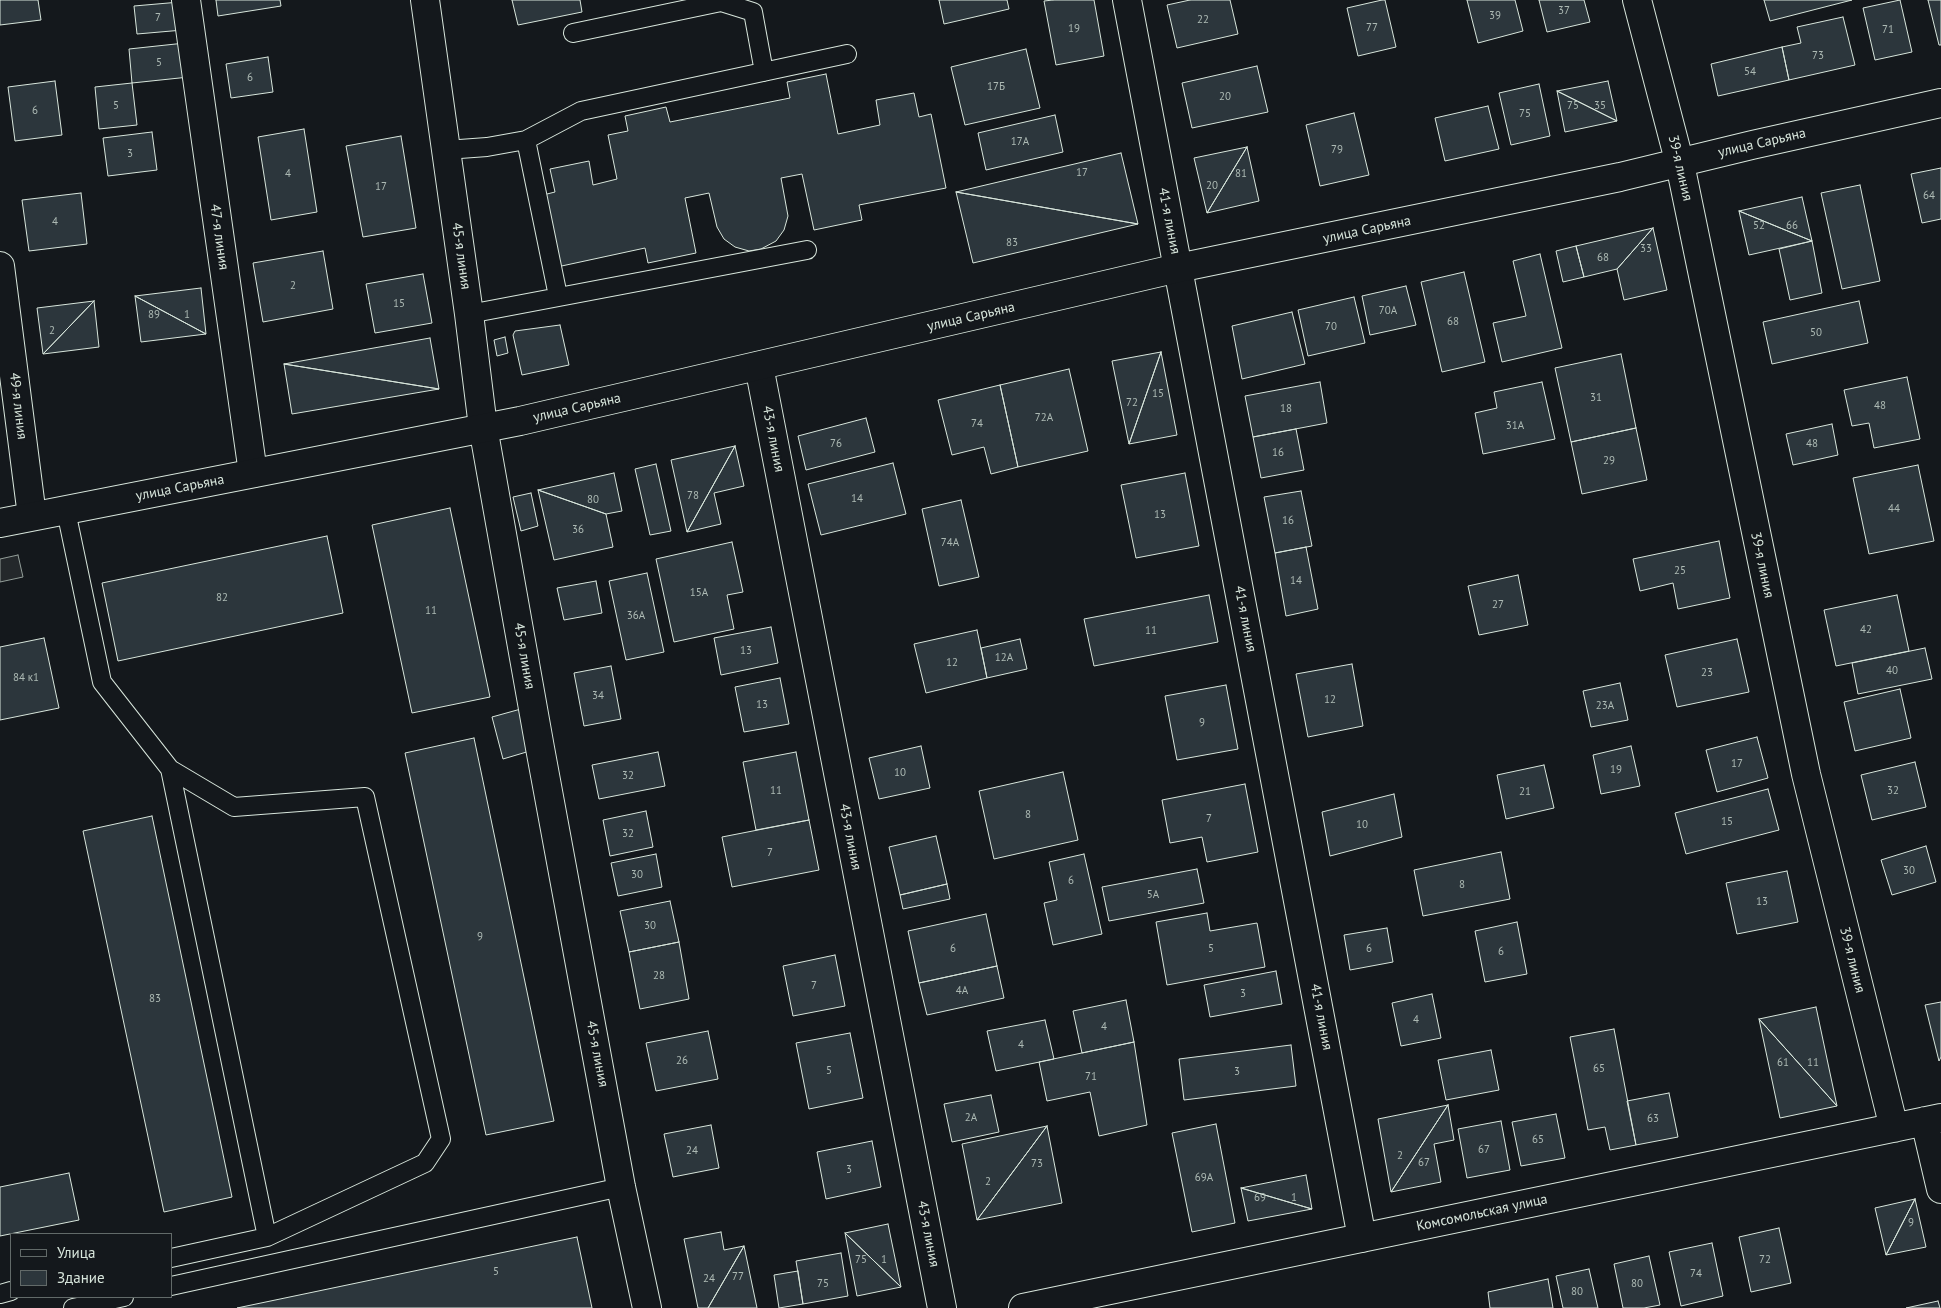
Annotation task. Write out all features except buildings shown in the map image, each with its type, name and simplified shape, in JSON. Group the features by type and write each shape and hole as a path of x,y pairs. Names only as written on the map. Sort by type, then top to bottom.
{"street":[{"name":"47-я линия","path":"186,0 253,473"},
{"name":"45-я линия","path":"425,0 483,427 621,1187 646,1308"},
{"name":"41-я линия","path":"1127,0 1362,1238"},
{"name":"39-я линия","path":"1637,0 1680,164 1800,747 1894,1128"},
{"name":"улица Сарьяна","path":"0,523 520,421 1178,268 1680,164 1752,145 1941,102"},
{"name":"49-я линия","path":"0,266 32,516"},
{"name":"43-я линия","path":"759,366 942,1308"},
{"name":"Комсомольская улица","path":"1023,1308 1933,1120"},
{"path":"1933,1120 1941,1188"}],"lane":[{"path":"573,32 720,2 753,12 764,72"},
{"path":"446,150 487,147 526,140 581,111 847,54"},
{"path":"526,140 558,296"},
{"path":"469,314 807,250"},
{"path":"66,511 102,682 170,769 234,807 365,797 441,1139 425,1163 267,1237 172,1258"},
{"path":"170,769 267,1237"},
{"path":"172,1286 621,1187"},
{"path":"73,1308 119,1298"}],"shaded area":[{"path":"18,555 23,577 0,582 0,559"}]}
